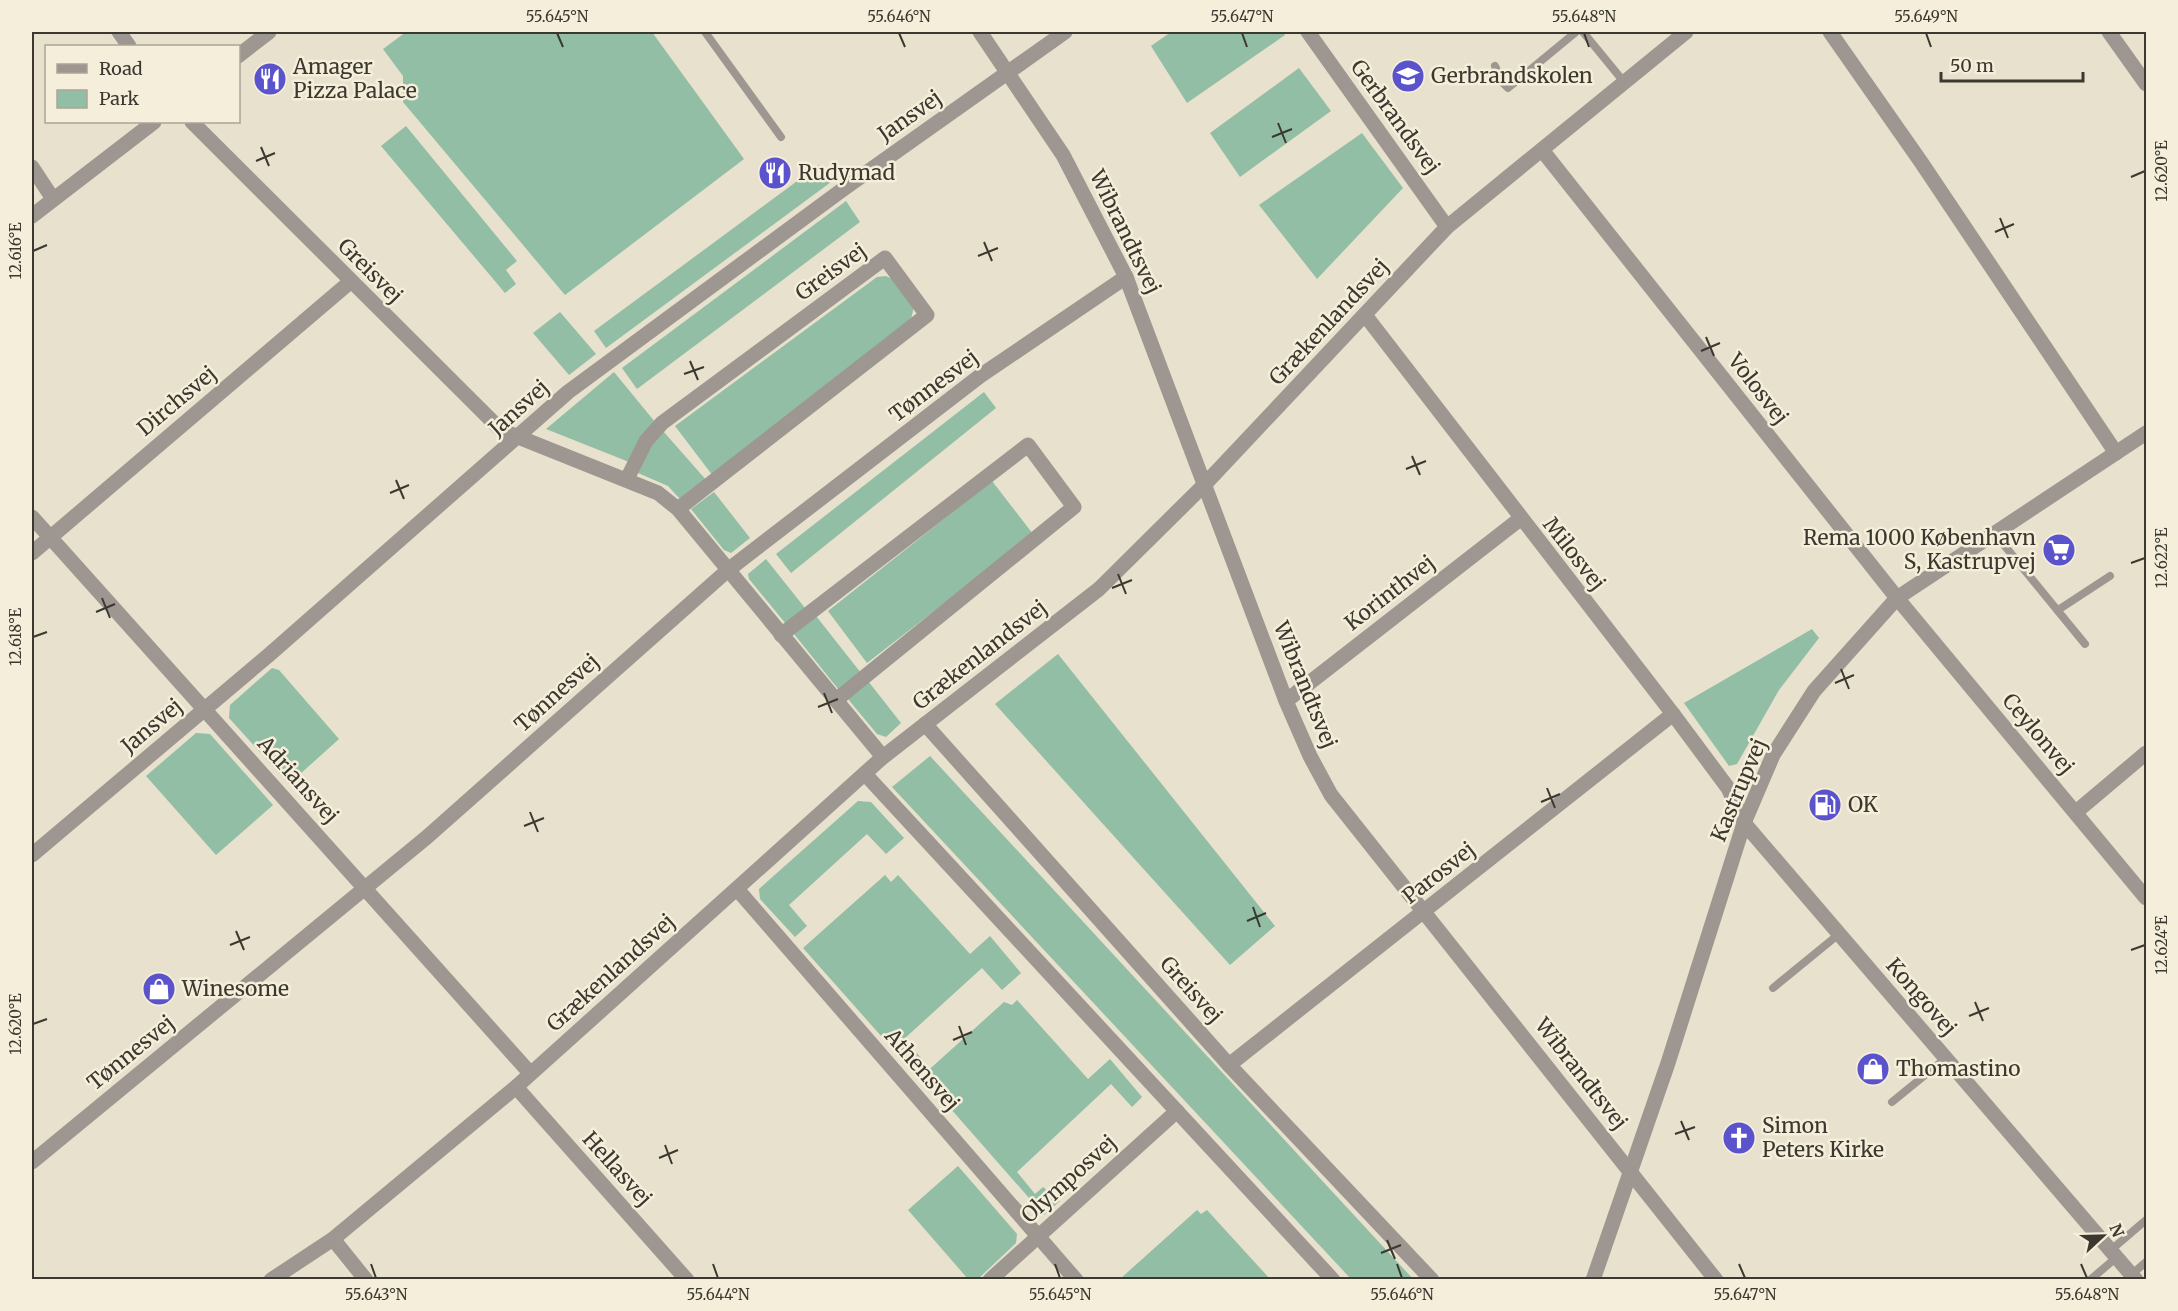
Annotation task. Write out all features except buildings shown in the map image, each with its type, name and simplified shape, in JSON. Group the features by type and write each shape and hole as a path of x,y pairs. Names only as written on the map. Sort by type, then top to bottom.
{"street":[{"path":"119,32 128,45"},
{"path":"240,54 269,32"},
{"name":"Wibrandtsvej","path":"980,32 1063,155 1126,277 1206,483 1286,701 1310,756 1331,795 1716,1280"},
{"name":"Jansvej","path":"32,855 206,709 577,386 842,190 1065,32"},
{"name":"Gerbrandsvej","path":"1308,32 1447,226"},
{"name":"Grækenlandsvej","path":"271,1280 333,1239 516,1087 883,757 1099,589 1206,483 1447,226 1686,32"},
{"path":"1830,32 1922,162 2116,453"},
{"path":"2109,32 2146,84"},
{"path":"32,216 153,123"},
{"name":"Greisvej","path":"193,123 485,417 501,430 658,492 678,509 883,757"},
{"name":"Volosvej","path":"1542,150 1897,598"},
{"path":"32,167 53,200"},
{"name":"Greisvej","path":"627,479 646,441 662,423 885,258 927,315 678,509"},
{"name":"Tønnesvej","path":"32,1162 427,837 728,570 980,376 1126,277"},
{"name":"Dirchsvej","path":"32,553 350,282"},
{"name":"Milosvej","path":"1365,315 1520,519 1674,714 1728,788 1744,823"},
{"name":"Kastrupvej","path":"1593,1280 1631,1173 1744,823 1773,755 1814,691 1897,598 2146,433"},
{"path":"781,634 1028,445 1074,507 836,700"},
{"name":"Adriansvej","path":"32,517 530,1073"},
{"name":"Korinthvej","path":"1286,701 1520,519"},
{"name":"Ceylonvej","path":"1897,598 2146,898"},
{"name":"Parosvej","path":"1229,1065 1674,714"},
{"name":"Greisvej","path":"925,724 1229,1065 1432,1280"},
{"path":"2076,812 2146,753"},
{"path":"865,774 1333,1280"},
{"name":"Kongovej","path":"1744,823 2134,1277"},
{"name":"Athensvej","path":"737,889 1076,1280"},
{"name":"Hellasvej","path":"516,1087 687,1280"},
{"name":"Olymposvej","path":"990,1280 1177,1111"},
{"path":"333,1239 366,1280"}],"lane":[{"path":"705,32 781,137"},
{"path":"1495,66 1502,82 1508,87 1576,32"},
{"path":"1583,32 1624,82"},
{"path":"1995,534 2085,644"},
{"path":"2058,610 2110,576"},
{"path":"1773,988 1839,934"},
{"path":"1892,1102 1946,1058"},
{"path":"2090,1280 2146,1220"},
{"path":"2134,1277 2146,1262"}],"green space":[{"path":"406,32 652,32 744,159 565,295 403,102 403,76 383,49"},
{"path":"1171,32 1283,32 1285,35 1187,103 1151,46"},
{"path":"1299,68 1331,111 1240,177 1210,133"},
{"path":"406,126 517,261 506,270 516,284 505,293 381,146"},
{"path":"1362,133 1403,188 1317,279 1259,205"},
{"path":"819,165 831,182 606,348 594,331"},
{"path":"846,201 860,222 637,389 622,368"},
{"path":"886,276 894,280 914,306 910,324 713,476 675,426 877,277"},
{"path":"560,312 596,354 569,375 533,333"},
{"path":"614,372 655,422 629,462 546,429"},
{"path":"984,392 996,408 791,573 776,554"},
{"path":"663,431 707,481 685,499 679,498 668,486 638,473 647,449"},
{"path":"992,481 1033,534 867,663 828,611"},
{"path":"714,492 750,538 731,553 724,550 691,509"},
{"path":"766,559 805,608 786,624 749,579 748,574"},
{"path":"816,616 861,673 839,690 794,634"},
{"path":"1812,629 1819,638 1779,690 1737,764 1729,766 1684,703"},
{"path":"1058,654 1275,926 1230,965 995,704"},
{"path":"272,668 279,670 339,739 289,784 229,718 230,705"},
{"path":"868,681 901,723 886,737 877,734 848,699"},
{"path":"196,733 210,734 273,805 216,855 146,776"},
{"path":"930,756 1413,1279 1351,1279 892,787"},
{"path":"858,801 871,802 904,838 886,854 867,834 789,905 807,926 795,937 760,899 759,889"},
{"path":"885,875 891,882 898,875 970,954 990,936 1021,973 1002,990 982,968 904,1039 924,1061 914,1073 803,948"},
{"path":"1017,1000 1088,1079 1110,1059 1142,1097 1132,1107 1111,1084 1017,1172 1035,1194 1043,1187 1060,1201 1044,1215 922,1076 1004,1002 1012,1005"},
{"path":"958,1166 1017,1234 1016,1243 978,1279 968,1279 908,1210"},
{"path":"1197,1210 1201,1214 1207,1210 1270,1279 1120,1279"}],"place":[{"name":"Gerbrandskolen","path":"1408,76"},
{"name":"Amager Pizza Palace","path":"270,79"},
{"name":"Rudymad","path":"775,173"},
{"name":"Rema 1000 København S, Kastrupvej","path":"2059,550"},
{"name":"OK","path":"1825,805"},
{"name":"Winesome","path":"159,989"},
{"name":"Thomastino","path":"1873,1069"},
{"name":"Simon Peters Kirke","path":"1739,1138"}]}
